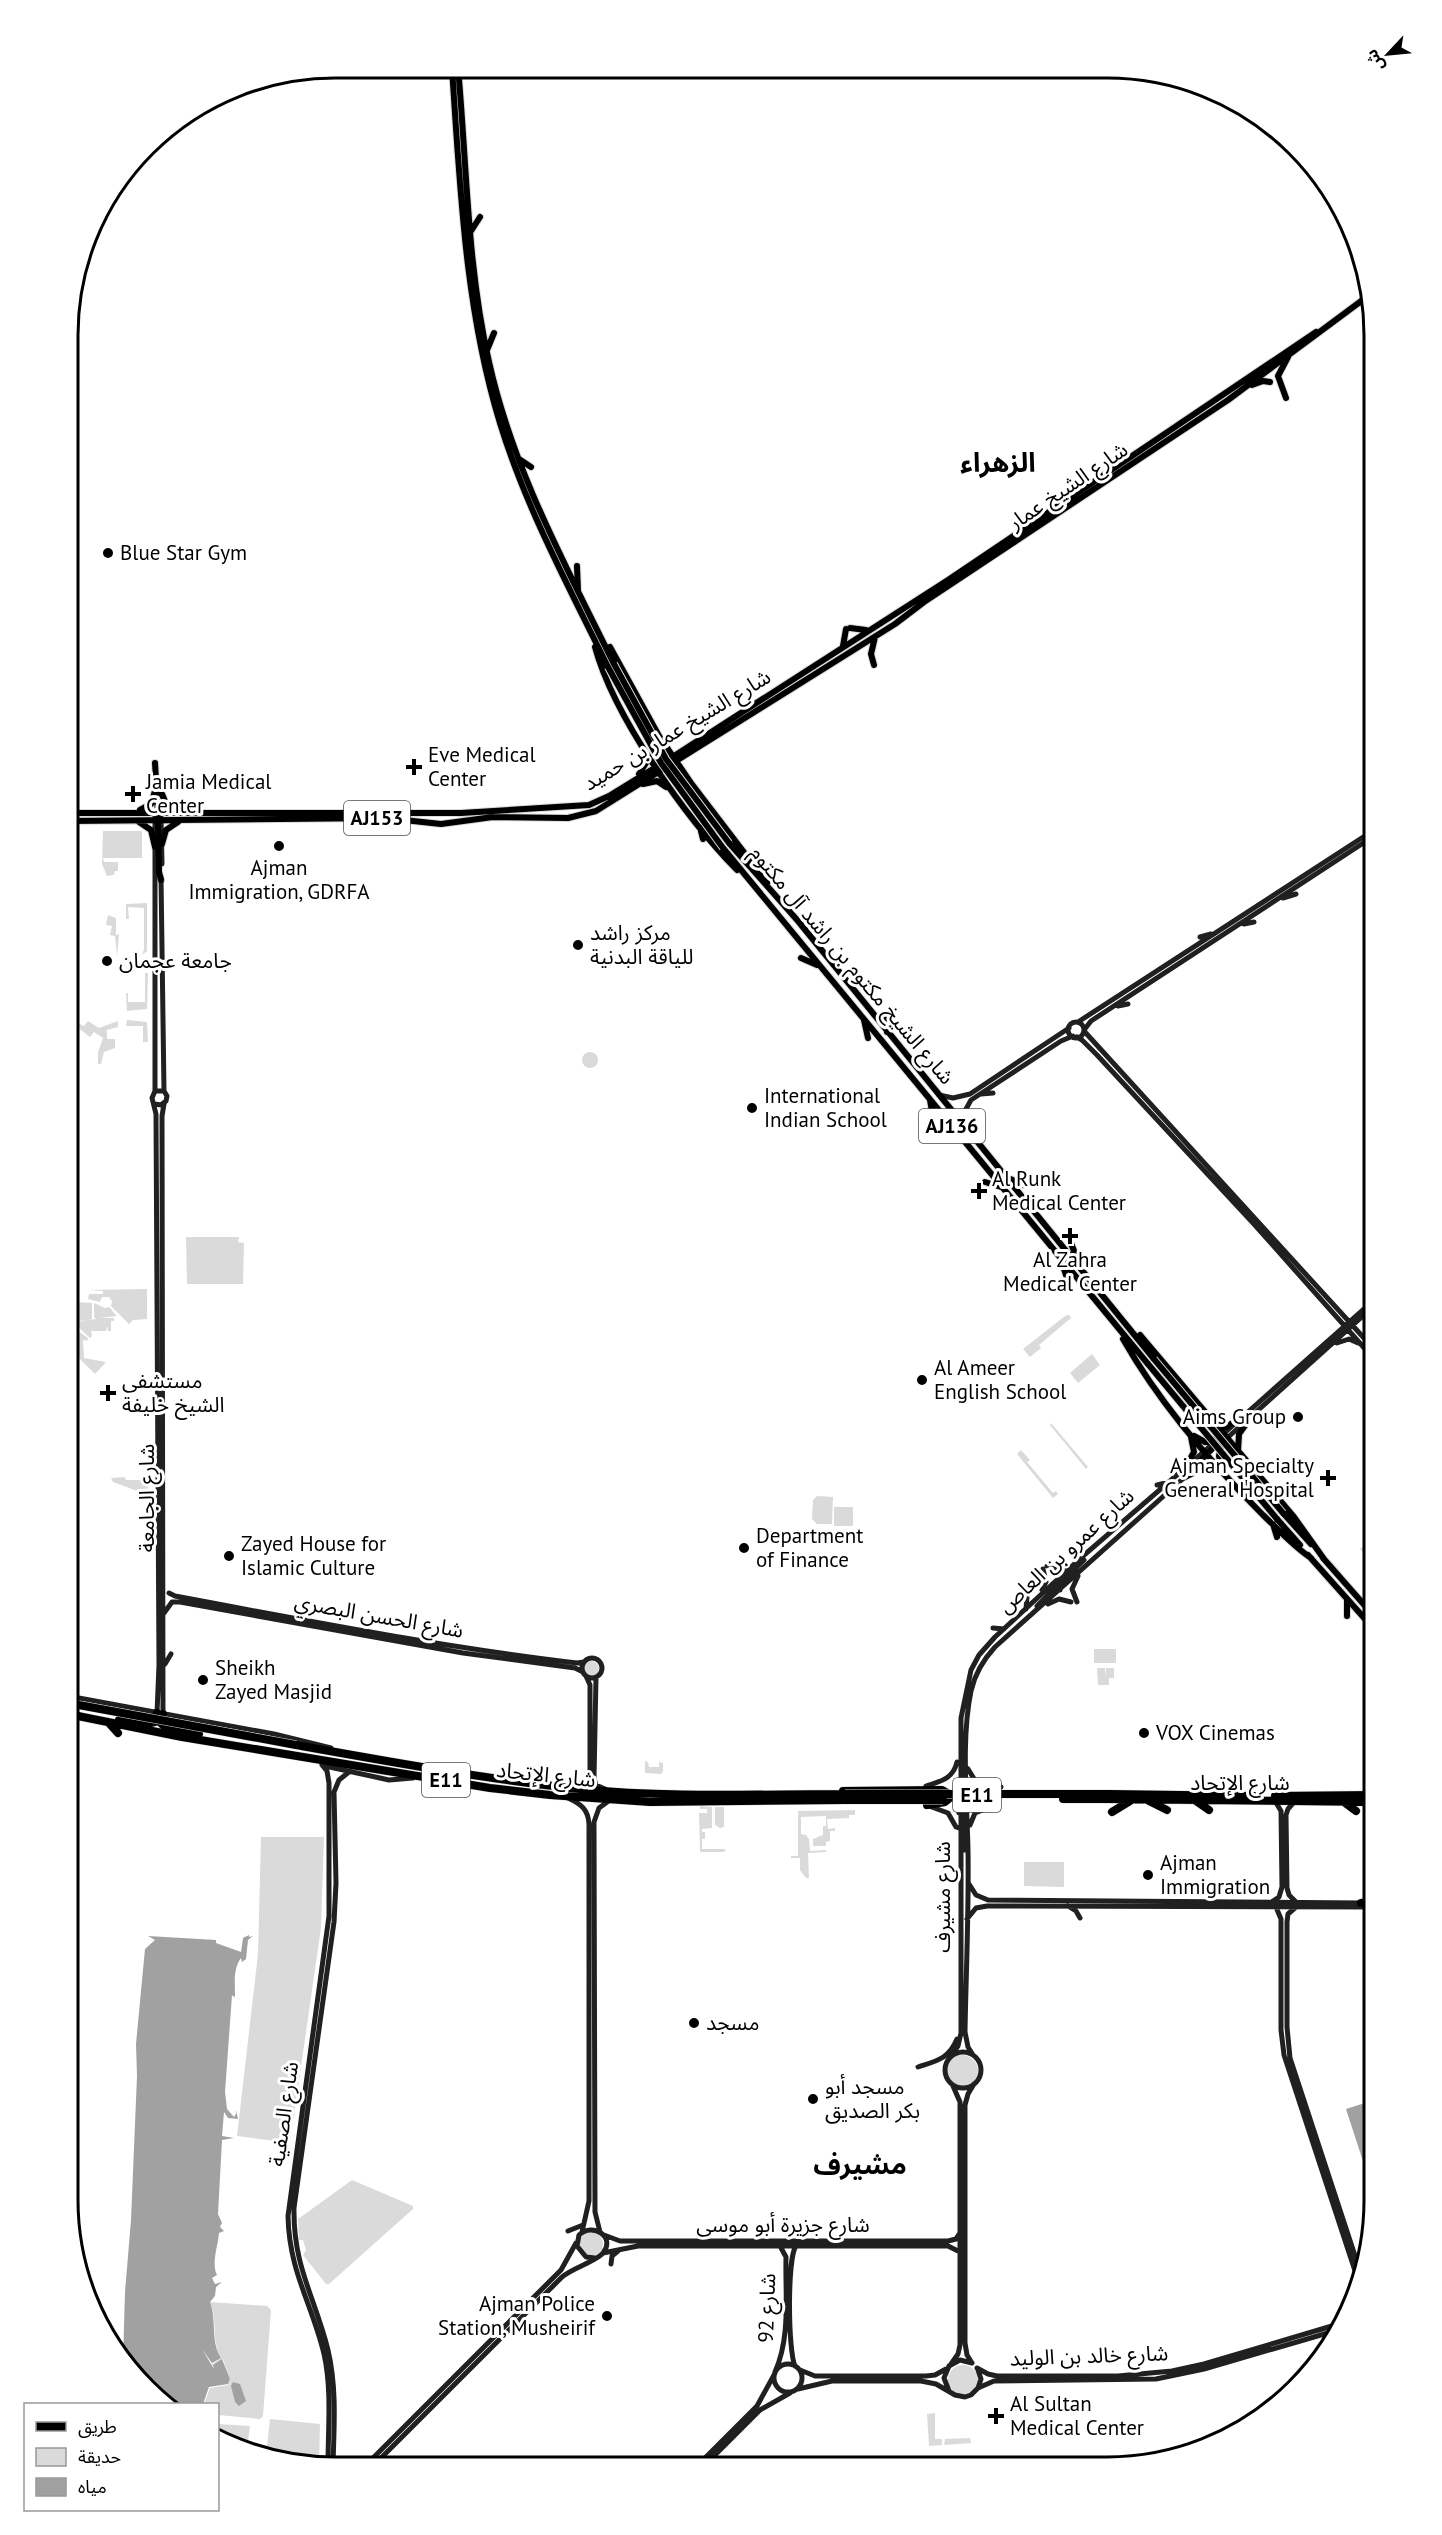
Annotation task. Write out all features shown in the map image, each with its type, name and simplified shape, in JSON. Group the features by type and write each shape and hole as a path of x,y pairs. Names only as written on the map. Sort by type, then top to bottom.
{"highway":[{"name":"شارع الإتحاد","path":"78,1704 437,1771 582,1789 703,1794 815,1794 845,1797"},
{"path":"78,1710 173,1730 343,1758 355,1765"},
{"path":"128,1721 147,1724 160,1713 173,1730"},
{"name":"شارع الإتحاد","path":"78,1716 184,1740 228,1743 490,1788 564,1796 611,1800 714,1803 845,1797"},
{"path":"108,1722 118,1733"},
{"path":"220,1750 228,1743"},
{"path":"437,1771 452,1771 458,1768"},
{"path":"815,1794 824,1791 942,1790 949,1794 949,1799 945,1802 927,1805"},
{"name":"شارع الإتحاد","path":"1107,1797 1262,1796 1364,1800"},
{"name":"E11","path":"845,1797 1107,1797"},
{"name":"شارع الإتحاد","path":"1107,1797 1131,1800 1344,1802 1364,1797"},
{"path":"1112,1812 1131,1800"},
{"path":"1148,1800 1167,1810"},
{"path":"1195,1801 1209,1810"},
{"path":"1344,1802 1356,1811"}],"main road":[{"path":"453,78 479,308 486,350 502,413 518,458 541,515 596,627 666,750 664,765 670,788 726,858 756,887"},
{"path":"458,78 458,113 472,293 491,391 525,495 592,635 611,666"},
{"path":"471,231 480,217"},
{"name":"شارع الشيخ عمار","path":"781,695 875,636 1246,387 1361,299"},
{"name":"شارع الشيخ عمار","path":"948,580 1049,509 1315,333 1361,299"},
{"path":"486,350 494,333"},
{"path":"1286,398 1278,376 1288,356"},
{"path":"1246,387 1263,381 1270,382"},
{"path":"518,458 531,467"},
{"path":"578,566 578,591"},
{"name":"شارع الشيخ عمار بن حميد","path":"291,819 348,813 457,813 589,805 633,784 664,765 867,630 948,580"},
{"path":"596,627 611,666"},
{"path":"843,646 848,628 867,630"},
{"path":"592,635 606,677 648,754 691,783 765,883"},
{"path":"874,665 871,654 875,636"},
{"name":"AJ136","path":"611,666 654,753 686,799 726,846"},
{"path":"633,678 633,689"},
{"name":"شارع الشيخ عمار بن حميد","path":"689,749 781,695"},
{"path":"659,735 667,746 689,749 684,766 698,791"},
{"path":"633,784 646,763 643,746"},
{"path":"664,765 667,746"},
{"path":"155,763 161,880"},
{"path":"633,784 657,781 665,785 679,800"},
{"name":"شارع الشيخ عمار بن حميد","path":"78,821 133,821 184,813 222,813 291,819 385,818 432,824 486,818 555,818 590,814 614,801 633,784"},
{"path":"132,812 149,806 158,793 167,806 184,813"},
{"path":"614,801 624,802"},
{"path":"222,813 229,807"},
{"path":"338,807 348,813"},
{"path":"397,813 409,807"},
{"path":"460,822 436,819 438,816 450,816 473,807"},
{"path":"256,808 265,816 261,825"},
{"path":"291,819 302,808"},
{"path":"536,810 564,812 562,815 542,815 537,818"},
{"name":"شارع الشيخ عمار بن حميد","path":"78,812 132,812 206,823 265,816"},
{"path":"100,821 109,817 211,814"},
{"path":"158,817 162,844 161,880 164,922 162,1050 164,1091 167,1096 165,1103 159,1105 155,1104 152,1098 155,1091 156,1045 153,951 154,872 158,817"},
{"path":"512,817 522,823"},
{"path":"331,818 343,824"},
{"path":"473,826 486,818"},
{"path":"546,824 555,818"},
{"path":"162,844 168,827 181,820"},
{"path":"241,820 248,825"},
{"path":"133,821 149,827 155,848"},
{"path":"409,821 420,828"},
{"path":"700,826 703,839"},
{"path":"964,1096 962,1103 980,1095 1041,1055 1075,1037 1133,987 1364,837"},
{"path":"737,843 766,879 773,881"},
{"path":"937,1094 951,1099 964,1096 987,1083 1050,1042 1071,1024 1112,1005 1218,939 1364,843"},
{"name":"شارع الشيخ مكتوم بن راشد آل مكتوم","path":"726,846 765,883 798,921 1154,1359 1324,1559"},
{"name":"شارع الشيخ مكتوم بن راشد آل مكتوم","path":"726,846 756,887 1275,1521"},
{"path":"1309,867 1326,862"},
{"path":"150,879 154,872"},
{"path":"1269,899 1278,887"},
{"path":"1279,899 1296,894"},
{"path":"151,904 155,910"},
{"path":"795,909 798,921"},
{"path":"1239,925 1254,922"},
{"path":"1200,937 1219,932"},
{"path":"1209,951 1218,939"},
{"path":"162,949 167,958"},
{"path":"801,958 824,969"},
{"path":"151,985 155,976"},
{"path":"1133,987 1141,977"},
{"path":"849,986 864,995"},
{"path":"1103,1002 1112,1005 1128,1004"},
{"path":"862,1017 868,1038"},
{"path":"886,1018 887,1032"},
{"path":"1077,1022 1082,1024 1084,1031 1340,1316 1359,1317"},
{"path":"1069,1028 1075,1037 1091,1048 1340,1316 1364,1338"},
{"path":"162,1050 168,1037"},
{"path":"151,1038 156,1045"},
{"path":"1037,1045 1050,1042"},
{"path":"1036,1065 1041,1055"},
{"path":"987,1083 993,1073"},
{"path":"155,1091 164,1091"},
{"path":"980,1095 993,1093"},
{"path":"928,1097 933,1117"},
{"path":"971,1100 966,1112 972,1135"},
{"name":"شارع الجامعة","path":"160,1713 158,1697 159,1607 164,1536 162,1116 165,1103"},
{"name":"شارع الجامعة","path":"155,1104 157,1293 155,1458 158,1476 158,1526 164,1613 164,1690 160,1713"},
{"path":"151,1135 156,1126"},
{"path":"1195,1160 1208,1172 1212,1172"},
{"path":"1007,1177 1024,1185"},
{"path":"163,1188 168,1181"},
{"path":"1214,1181 1228,1189"},
{"path":"985,1182 1004,1189"},
{"path":"151,1185 156,1191"},
{"path":"163,1209 168,1216"},
{"path":"163,1246 168,1237"},
{"path":"1070,1241 1081,1269"},
{"path":"152,1249 156,1242"},
{"path":"156,1260 160,1261 163,1280"},
{"path":"1061,1260 1067,1278"},
{"path":"152,1285 157,1293"},
{"path":"1112,1305 1145,1340 1192,1400 1212,1421 1219,1443 1219,1460 1225,1475"},
{"path":"1364,1311 1359,1317 1358,1326 1364,1338"},
{"path":"1183,1474 1336,1334 1364,1313"},
{"path":"163,1325 168,1315"},
{"path":"1336,1334 1340,1316"},
{"path":"1114,1323 1142,1372 1205,1453 1249,1500 1275,1521 1277,1537"},
{"path":"1212,1421 1224,1427 1249,1415 1323,1352 1349,1325"},
{"path":"1349,1325 1364,1346"},
{"path":"1323,1352 1339,1341 1349,1339 1358,1342 1364,1348"},
{"path":"163,1348 168,1354"},
{"path":"152,1392 157,1383"},
{"path":"1172,1409 1183,1414"},
{"path":"1238,1452 1238,1438 1249,1415"},
{"path":"1212,1421 1219,1443 1238,1452"},
{"path":"1205,1442 1214,1438 1216,1430"},
{"path":"1190,1432 1205,1442 1219,1443 1238,1452 1274,1491 1324,1559"},
{"path":"1183,1474 1194,1450 1190,1432"},
{"path":"1183,1474 1205,1467 1225,1475"},
{"path":"164,1468 169,1475"},
{"name":"شارع عمرو بن العاص","path":"974,1665 979,1655 1004,1629 1125,1517 1183,1474"},
{"name":"شارع عمرو بن العاص","path":"981,1664 995,1647 1060,1590 1183,1474"},
{"path":"1252,1475 1263,1481"},
{"path":"158,1476 161,1478 164,1493"},
{"path":"1157,1485 1171,1481"},
{"path":"1240,1485 1249,1500"},
{"path":"152,1510 158,1514"},
{"name":"AJ136","path":"1275,1521 1364,1618"},
{"path":"153,1533 158,1526"},
{"path":"164,1536 169,1529"},
{"path":"1060,1590 1060,1583 1094,1548"},
{"path":"1035,1601 1045,1585 1045,1568 1059,1571 1083,1556"},
{"name":"AJ136","path":"1324,1559 1364,1605"},
{"path":"1030,1616 1036,1615 1054,1600 1074,1602 1072,1584 1089,1563"},
{"path":"153,1580 161,1573"},
{"name":"شارع الحسن البصري","path":"161,1573 169,1590 180,1600 406,1642 430,1642 508,1655 584,1662"},
{"path":"1024,1620 1057,1586 1058,1580"},
{"path":"1026,1609 1027,1597"},
{"path":"153,1598 159,1607"},
{"path":"1346,1599 1347,1616"},
{"name":"شارع الحسن البصري","path":"164,1613 173,1602 180,1600 419,1642 488,1657 575,1668 584,1674"},
{"path":"993,1628 1004,1629"},
{"path":"164,1665 171,1654"},
{"path":"582,1789 590,1775 590,1686 584,1674 584,1662 592,1658 599,1661 601,1669 596,1677 594,1778 596,1785 610,1791"},
{"name":"شارع مشيرف","path":"951,2056 959,2042 959,1828 967,1776 966,1736 970,1699 981,1664"},
{"name":"شارع مشيرف","path":"963,1797 960,1734 963,1703 974,1665"},
{"path":"584,1674 596,1677"},
{"path":"164,1690 169,1708 177,1716"},
{"path":"146,1710 153,1706 158,1697"},
{"path":"78,1698 153,1714 154,1720 147,1724"},
{"path":"137,1710 286,1737 324,1746 341,1753"},
{"path":"173,1730 165,1719 177,1716"},
{"path":"960,1734 963,1776 964,1778 967,1776"},
{"path":"926,1786 945,1780 954,1771 960,1734"},
{"path":"298,1755 322,1765 391,1780 424,1777"},
{"path":"967,1761 970,1775 976,1782 1000,1787"},
{"name":"شارع الصفية","path":"322,1765 327,1771 329,1783 329,1916 290,2187 291,2234 301,2272 325,2339 331,2366 334,2393 332,2457"},
{"path":"335,1788 341,1777 350,1772"},
{"path":"329,1783 331,1775 336,1775 335,1788"},
{"name":"شارع الصفية","path":"291,2234 334,1922 335,1788"},
{"path":"564,1796 582,1806 588,1815"},
{"path":"963,1797 964,1843 968,1853"},
{"path":"595,1817 601,1806 611,1800"},
{"path":"1275,1801 1281,1809 1288,1834 1284,1885 1275,1904"},
{"path":"1295,1801 1288,1809 1284,1821 1284,1885 1296,1904"},
{"path":"927,1805 948,1813 956,1827 959,1828"},
{"path":"968,1853 972,1816 979,1810 996,1805"},
{"path":"517,2318 566,2274 603,2253 606,2244 595,2216 592,2107 595,1817 593,1806 589,1807 588,1815 592,1944"},
{"name":"شارع مشيرف","path":"968,1853 966,2037 973,2055"},
{"path":"968,1882 976,1895 988,1900 1275,1904"},
{"path":"1081,1906 1084,1903 1105,1901"},
{"path":"1296,1904 1361,1903"},
{"path":"1275,1904 1281,1916 1284,1932 1284,2055 1356,2261"},
{"path":"1284,1932 1288,1914 1296,1904"},
{"path":"967,1920 973,1911 983,1906 1364,1904"},
{"path":"1066,1906 1076,1911 1080,1918"},
{"path":"918,2067 937,2062 948,2054 956,2042 960,2020"},
{"path":"713,2457 760,2410 798,2389 832,2381 921,2381 936,2384 955,2395 965,2397 974,2393 978,2388 981,2376 965,2343 963,2201 960,2102 945,2070 951,2056 962,2052 973,2055 981,2069 979,2079 966,2101 963,2201 960,2233 960,2348 944,2378 949,2391"},
{"path":"953,2086 962,2089 975,2085"},
{"path":"374,2457 461,2374 561,2271 582,2232 589,2205 592,2107"},
{"path":"1308,2124 1354,2268"},
{"path":"568,2231 575,2230 584,2224"},
{"path":"582,2232 591,2229 602,2233"},
{"name":"شارع جزيرة أبو موسى","path":"602,2233 620,2241 780,2246 923,2244 951,2241 960,2233"},
{"path":"577,2241 581,2255 595,2258"},
{"name":"شارع جزيرة أبو موسى","path":"603,2253 621,2248 660,2243 923,2244 951,2246 960,2252"},
{"name":"شارع 92","path":"780,2246 788,2263 790,2346 797,2368"},
{"name":"شارع 92","path":"774,2373 785,2336 788,2263 796,2246"},
{"path":"611,2264 612,2256 621,2248"},
{"name":"شارع خالد بن الوليد","path":"1298,2339 1330,2327"},
{"name":"شارع خالد بن الوليد","path":"978,2388 994,2381 1177,2373 1327,2332"},
{"path":"706,2457 757,2406 774,2373 783,2365 797,2368 814,2376 926,2376 935,2375 960,2360 975,2365"},
{"name":"شارع خالد بن الوليد","path":"975,2365 988,2374 997,2376 1058,2379"},
{"path":"797,2368 802,2382 798,2389"},
{"path":"774,2373 777,2388 790,2393"},
{"path":"382,2457 461,2374"}],"green space":[{"path":"103,831 142,831 142,858 103,858 104,862 118,862 118,871 115,871 114,875 107,876 102,864"},
{"path":"147,903 147,951 142,955 144,908 128,907 129,919 126,919 126,904"},
{"path":"108,915 116,918 116,935 119,934 117,956 115,936 110,935 112,926 106,925"},
{"path":"145,973 148,973 147,1009 127,1011 126,993 128,993 128,1002 145,1002"},
{"path":"127,1020 147,1022 148,1042 143,1042 143,1026 126,1026"},
{"path":"88,1021 99,1028 118,1021 118,1027 107,1030 107,1039 115,1039 115,1048 104,1052 101,1064 98,1064 98,1052 103,1038 94,1032 90,1037 78,1028 78,1023 84,1026"},
{"path":"590,1052 598,1060 590,1068 582,1060"},
{"path":"186,1237 239,1237 238,1242 244,1243 243,1284 187,1284"},
{"path":"147,1289 147,1319 133,1320 129,1324 111,1306 112,1301 109,1297 102,1297 100,1302 88,1299 89,1294 103,1294 103,1291 88,1290"},
{"path":"78,1302 92,1303 92,1319 78,1322"},
{"path":"94,1303 105,1308 109,1307 117,1316 100,1318 114,1318 114,1321 111,1321 111,1331 108,1331 107,1326 106,1331 91,1331 90,1338 78,1327 78,1323 96,1319"},
{"path":"1069,1315 1071,1318 1039,1345 1041,1348 1030,1357 1023,1349"},
{"path":"78,1331 88,1338 87,1341 83,1340 84,1358 106,1362 95,1374 78,1357"},
{"path":"1092,1354 1100,1365 1078,1383 1070,1373"},
{"path":"1051,1423 1088,1467 1086,1469 1050,1425"},
{"path":"1021,1450 1030,1460 1027,1462 1053,1493 1056,1491 1058,1494 1053,1498 1017,1454"},
{"path":"125,1477 126,1480 148,1480 148,1495 113,1482 111,1478"},
{"path":"817,1496 833,1497 832,1524 817,1524 812,1519 813,1500"},
{"path":"834,1507 853,1507 853,1526 834,1526"},
{"path":"1094,1649 1116,1649 1116,1663 1094,1663"},
{"path":"591,1661 597,1663 599,1669 597,1675 591,1677 585,1675 583,1669 585,1663"},
{"path":"1097,1668 1105,1668 1106,1678 1106,1668 1114,1668 1114,1678 1109,1678 1109,1685 1098,1685"},
{"path":"645,1761 648,1762 649,1767 659,1767 659,1762 663,1763 661,1774 645,1773"},
{"path":"700,1806 712,1807 712,1828 702,1829 702,1832 705,1832 705,1839 702,1839 702,1849 726,1849 724,1852 700,1852 699,1813 707,1813 707,1809 700,1809"},
{"path":"715,1807 724,1807 724,1827 720,1828 715,1825"},
{"path":"855,1810 855,1815 849,1815 849,1818 827,1819 828,1829 835,1828 835,1831 830,1831 830,1841 826,1842 826,1846 813,1846 813,1839 823,1835 826,1816 801,1817 801,1834 806,1835 809,1839 810,1851 826,1850 826,1852 808,1853 809,1878 806,1878 800,1870 800,1858 791,1858 791,1856 798,1856 798,1811"},
{"path":"261,1837 324,1837 321,1928 290,2143 237,2136 258,1954"},
{"path":"1024,1862 1064,1862 1064,1887 1024,1886"},
{"path":"962,2055 974,2059 978,2071 974,2083 962,2087 950,2083 946,2071 950,2059"},
{"path":"352,2180 413,2206 413,2209 329,2284 326,2284 303,2255 306,2250 303,2240 299,2240 298,2219"},
{"path":"591,2232 596,2233 602,2239 602,2249 596,2255 591,2256 586,2255 580,2249 579,2244 580,2239 586,2233"},
{"path":"210,2302 267,2306 271,2310 263,2416 260,2419 219,2415 219,2403 204,2403 210,2388 228,2385 230,2379 223,2359 213,2365 214,2368 202,2349 212,2364 221,2358 216,2344"},
{"path":"963,2365 974,2369 978,2380 974,2391 963,2395 952,2391 948,2380 952,2369"},
{"path":"935,2413 935,2439 942,2439 942,2445 929,2446 927,2414"},
{"path":"270,2419 320,2424 319,2456 267,2447"},
{"path":"219,2424 250,2426 248,2441 219,2429"},
{"path":"970,2438 971,2443 944,2445 945,2439"}],"water":[{"path":"148,1936 216,1940 216,1943 241,1952 243,1938 253,1936 248,1940 246,1959 242,1962 241,1958 235,1976 225,2092 227,2109 234,2117 236,2110 238,2119 228,2118 224,2112 222,2136 234,2138 222,2140 218,2214 222,2223 220,2227 224,2231 219,2233 215,2260 217,2275 212,2278 215,2284 222,2282 216,2287 215,2296 210,2302 216,2345 221,2358 212,2363 202,2349 214,2369 213,2365 222,2359 230,2379 228,2384 209,2387 203,2403 178,2403 153,2382 123,2346 137,2076 136,2044 145,1949 155,1940"},
{"path":"1364,2103 1364,2164 1346,2109"},
{"path":"233,2382 240,2384 246,2401 239,2406 235,2402 231,2386"}],"tunnel":[{"path":"1240,1485 1243,1476 1252,1475"}],"place":[{"name":"Blue Star Gym","path":"108,553"},
{"name":"Eve Medical Center","path":"414,767"},
{"name":"Jamia Medical Center","path":"133,794"},
{"name":"Ajman Immigration, GDRFA","path":"279,846"},
{"name":"مركز راشد للياقة البدنية","path":"578,945"},
{"name":"جامعة عجمان","path":"107,961"},
{"name":"International Indian School","path":"752,1108"},
{"name":"Al Runk Medical Center","path":"979,1191"},
{"name":"Al Zahra Medical Center","path":"1070,1236"},
{"name":"Al Ameer English School","path":"922,1380"},
{"name":"مستشفى الشيخ خليفة","path":"108,1393"},
{"name":"Aims Group","path":"1298,1417"},
{"name":"Ajman Specialty General Hospital","path":"1328,1478"},
{"name":"Department of Finance","path":"744,1548"},
{"name":"Zayed House for Islamic Culture","path":"229,1556"},
{"name":"Sheikh Zayed Masjid","path":"203,1680"},
{"name":"VOX Cinemas","path":"1144,1733"},
{"name":"Ajman Immigration","path":"1148,1875"},
{"name":"مسجد","path":"694,2023"},
{"name":"مسجد أبو بكر الصديق","path":"813,2099"},
{"name":"Ajman Police Station, Musheirif","path":"607,2316"},
{"name":"Al Sultan Medical Center","path":"996,2416"}],"district":[{"name":"الزهراء","path":"998,463"},
{"name":"مشيرف","path":"860,2165"}]}
